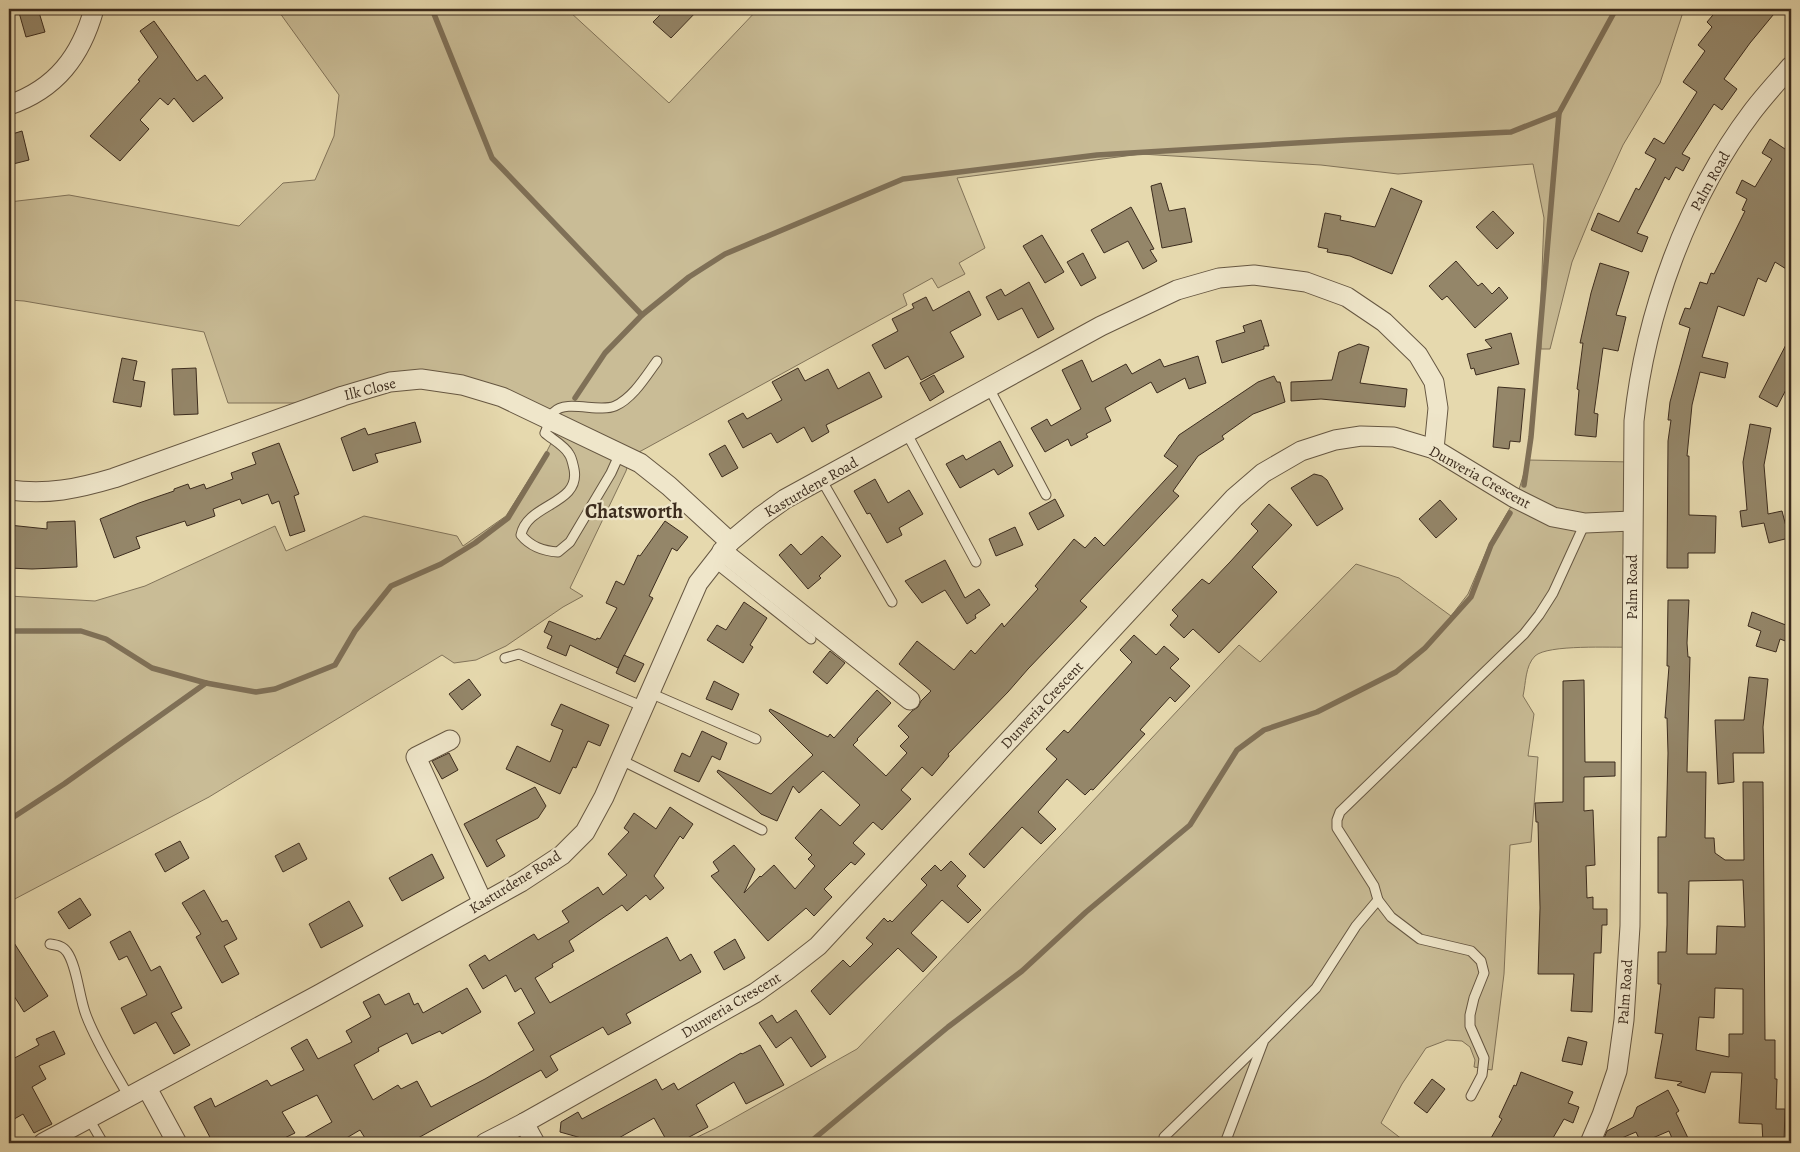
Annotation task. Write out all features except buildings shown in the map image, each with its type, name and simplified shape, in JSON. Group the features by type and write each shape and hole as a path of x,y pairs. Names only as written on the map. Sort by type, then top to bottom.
{"street":[{"path":"9,105 26,99 50,84 71,61 88,31 94,9"},
{"name":"Palm Road","path":"1590,1143 1602,1115 1616,1071 1624,1020 1630,926 1632,521 1634,421 1637,384 1655,311 1667,274 1692,214 1718,164 1752,112 1791,66"},
{"name":"Kasturdene Road","path":"43,1143 318,995 529,877 562,855 585,832 621,760 698,583 722,551 760,517 779,503 1101,326 1177,290 1219,278 1254,275 1306,282 1346,296 1384,322 1418,355 1434,382 1438,408 1434,449"},
{"name":"Ilk Close","path":"9,490 42,492 77,489 114,478 319,404 390,382 422,379 462,384 502,397 640,463 670,486 722,551 910,700"},
{"name":"Dunveria Crescent","path":"484,1143 524,1123 755,993 818,946 1234,498 1263,473 1301,451 1335,440 1361,436 1394,437 1434,449 1513,497 1552,517 1586,523 1632,521"},
{"path":"450,740 416,757 483,903"},
{"path":"147,1088 177,1143"},
{"path":"524,1123 535,1143"}],"lane":[{"path":"620,453 611,473 570,542 558,552 544,551 528,542 521,535 522,529 544,508 564,497 571,490 575,480 569,454 545,433 550,419 556,410 565,407 608,408 617,405 633,392 657,361"},
{"path":"989,388 1046,495"},
{"path":"906,432 976,562"},
{"path":"821,479 892,602"},
{"path":"1471,1096 1482,1076 1484,1058 1470,1026 1470,1015 1474,998 1484,973 1481,961 1471,951 1420,938 1391,917 1378,900 1374,886 1337,828 1337,820 1340,812 1524,634 1553,593 1586,523"},
{"path":"722,551 811,639"},
{"path":"505,658 519,654 756,739"},
{"path":"621,760 762,830"},
{"path":"1164,1137 1316,988 1356,926 1378,900"},
{"path":"50,944 61,946 67,952 85,1012 97,1039 129,1097"},
{"path":"1225,1143 1264,1040"},
{"path":"89,1118 103,1143"}],"shaded area":[{"path":"277,9 572,9 570,12 669,103 758,9 784,9 791,14 795,9 1684,9 1660,83 1623,145 1572,262 1550,349 1541,349 1544,218 1533,164 1398,174 1321,165 1141,154 957,178 985,248 959,263 965,274 938,288 932,278 903,294 907,305 630,457 626,471 570,588 583,596 563,607 506,646 476,660 454,663 442,655 209,797 9,902 9,596 95,601 145,586 275,526 286,551 364,516 457,536 463,546 506,516 547,451 561,424 423,377 316,403 228,403 204,332 9,300 9,202 69,195 239,226 283,183 315,180 334,136 339,95"},
{"path":"1528,460 1632,462 1631,647 1581,647 1553,650 1542,652 1535,656 1529,665 1523,696 1534,714 1528,756 1538,757 1531,842 1510,845 1504,974 1492,1070 1474,1067 1475,1060 1470,1047 1462,1041 1447,1040 1426,1048 1402,1084 1381,1123 1407,1143 685,1143 716,1128 857,1049 1239,645 1260,662 1356,564 1399,578 1451,616 1468,594 1490,543 1517,496"}],"waterway":[{"path":"432,9 492,158 642,315"},
{"path":"575,398 605,353 642,315 689,277 725,254 903,179 1097,155 1511,132 1559,113 1616,9"},
{"path":"1524,485 1531,437 1559,113"},
{"path":"9,631 81,631 106,639 152,668 206,683 256,692 275,689 335,665 355,631 391,586 441,564 475,543 508,518 547,454"},
{"path":"809,1143 948,1027 1022,971 1086,912 1190,825 1237,750 1264,730 1317,712 1396,672 1425,648 1471,597 1491,545 1510,513"},
{"path":"9,820 64,784 206,683"}],"district":[{"name":"Chatsworth","path":"634,511"}]}
